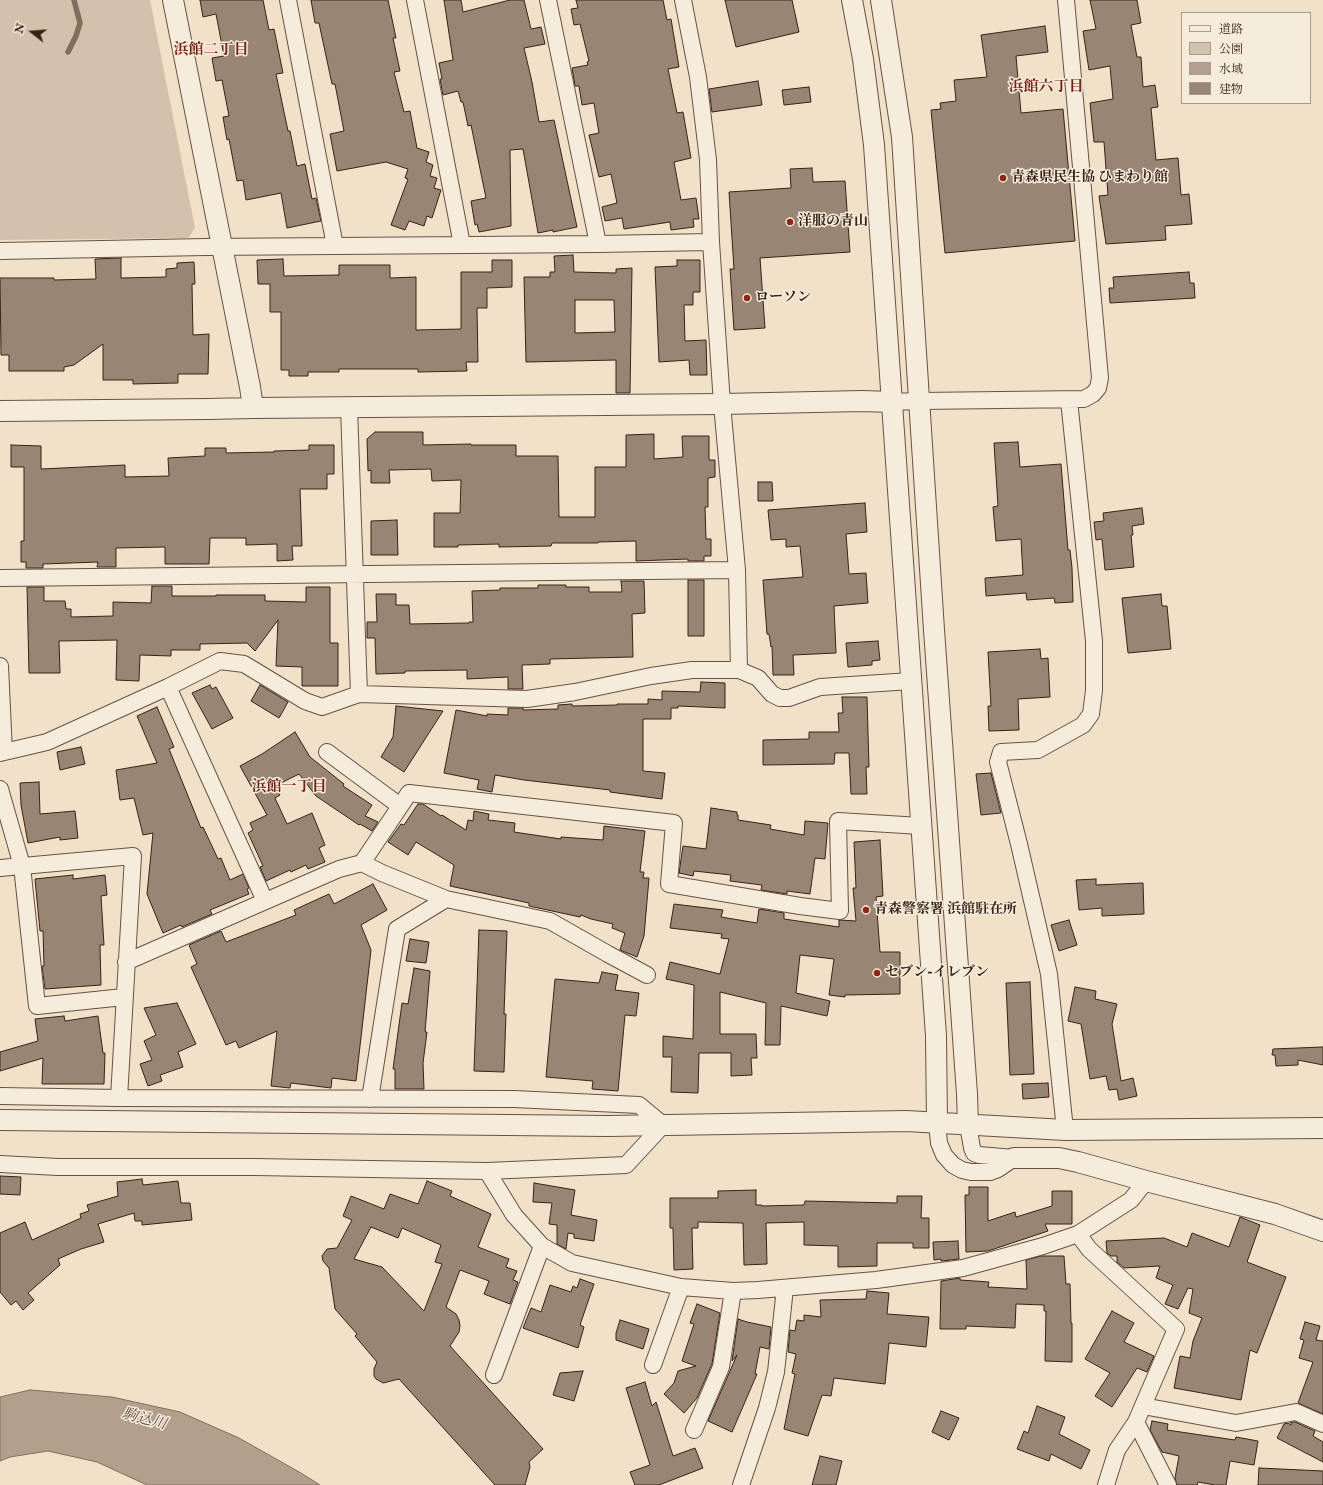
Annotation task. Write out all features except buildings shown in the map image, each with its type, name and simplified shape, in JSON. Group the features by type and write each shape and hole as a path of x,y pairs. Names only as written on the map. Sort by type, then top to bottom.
{"street":[{"path":"173,0 253,408"},
{"path":"288,0 335,246"},
{"path":"415,0 462,244"},
{"path":"548,0 598,244"},
{"path":"683,0 698,77 708,160 711,242 722,404 737,570 739,670"},
{"path":"852,0 864,59 874,145 936,1036 937,1123 939,1142 944,1155 953,1165 962,1170 971,1172 990,1172 998,1169 1014,1158"},
{"path":"881,0 902,137 968,1125 972,1148 974,1153 979,1155 1014,1158 1059,1158 1078,1162 1275,1214 1323,1231"},
{"path":"0,411 1084,399 1093,394 1098,388 1100,378 1066,0"},
{"path":"0,251 711,242"},
{"path":"1065,1130 1049,974 1019,844 998,762 1001,752 1038,750 1084,725 1091,714 1094,690 1094,641 1069,400"},
{"path":"349,408 359,694"},
{"path":"0,578 737,570"},
{"path":"0,666 2,753 47,742 220,662 244,664 305,701 322,707 359,694 527,700 575,692 651,676 692,670 739,670 758,678 772,694 780,698 789,698 820,687 911,681"},
{"path":"168,687 265,901"},
{"path":"327,752 400,806"},
{"path":"0,789 22,866 37,1006 124,997"},
{"path":"362,863 409,793 674,823 669,884 800,906 840,910 838,821 921,826"},
{"path":"0,868 133,856 119,1098"},
{"path":"126,962 339,869 362,863 382,873 446,899 550,920 647,975"},
{"path":"370,1099 396,929 446,899"},
{"path":"0,1096 119,1098 514,1099 639,1105 663,1125"},
{"path":"0,1120 608,1126 906,1122 1065,1130 1323,1128"},
{"path":"0,1164 58,1167 255,1167 487,1171 626,1165 663,1125"},
{"path":"487,1171 514,1215 542,1246 572,1263 681,1287 733,1291 876,1280 963,1268 1043,1246 1078,1234 1131,1200 1146,1181"},
{"path":"1078,1234 1090,1250 1176,1329 1136,1422 1118,1450 1106,1485"},
{"path":"494,1374 542,1246"},
{"path":"653,1365 681,1287"},
{"path":"741,1485 767,1408 776,1372 784,1288"},
{"path":"694,1430 720,1367 733,1291"},
{"path":"1143,1406 1236,1423 1296,1412 1323,1424"},
{"path":"1136,1422 1168,1485"}],"green space":[{"path":"0,0 150,0 195,228 188,238 0,240"}],"water":[{"name":"駒込川","path":"30,1390 112,1397 180,1412 239,1438 320,1485 147,1485 97,1462 48,1451 10,1457 0,1461 0,1397"}],"waterway":[{"path":"68,52 76,36 80,23 74,0"}],"place":[{"name":"青森県民生協 ひまわり館","path":"1003,178"},
{"name":"洋服の青山","path":"790,222"},
{"name":"ローソン","path":"747,298"},
{"name":"青森警察署 浜館駐在所","path":"866,910"},
{"name":"セブン-イレブン","path":"877,973"}],"district":[{"name":"浜館二丁目","path":"211,51"},
{"name":"浜館六丁目","path":"1046,88"},
{"name":"浜館一丁目","path":"289,788"}]}
